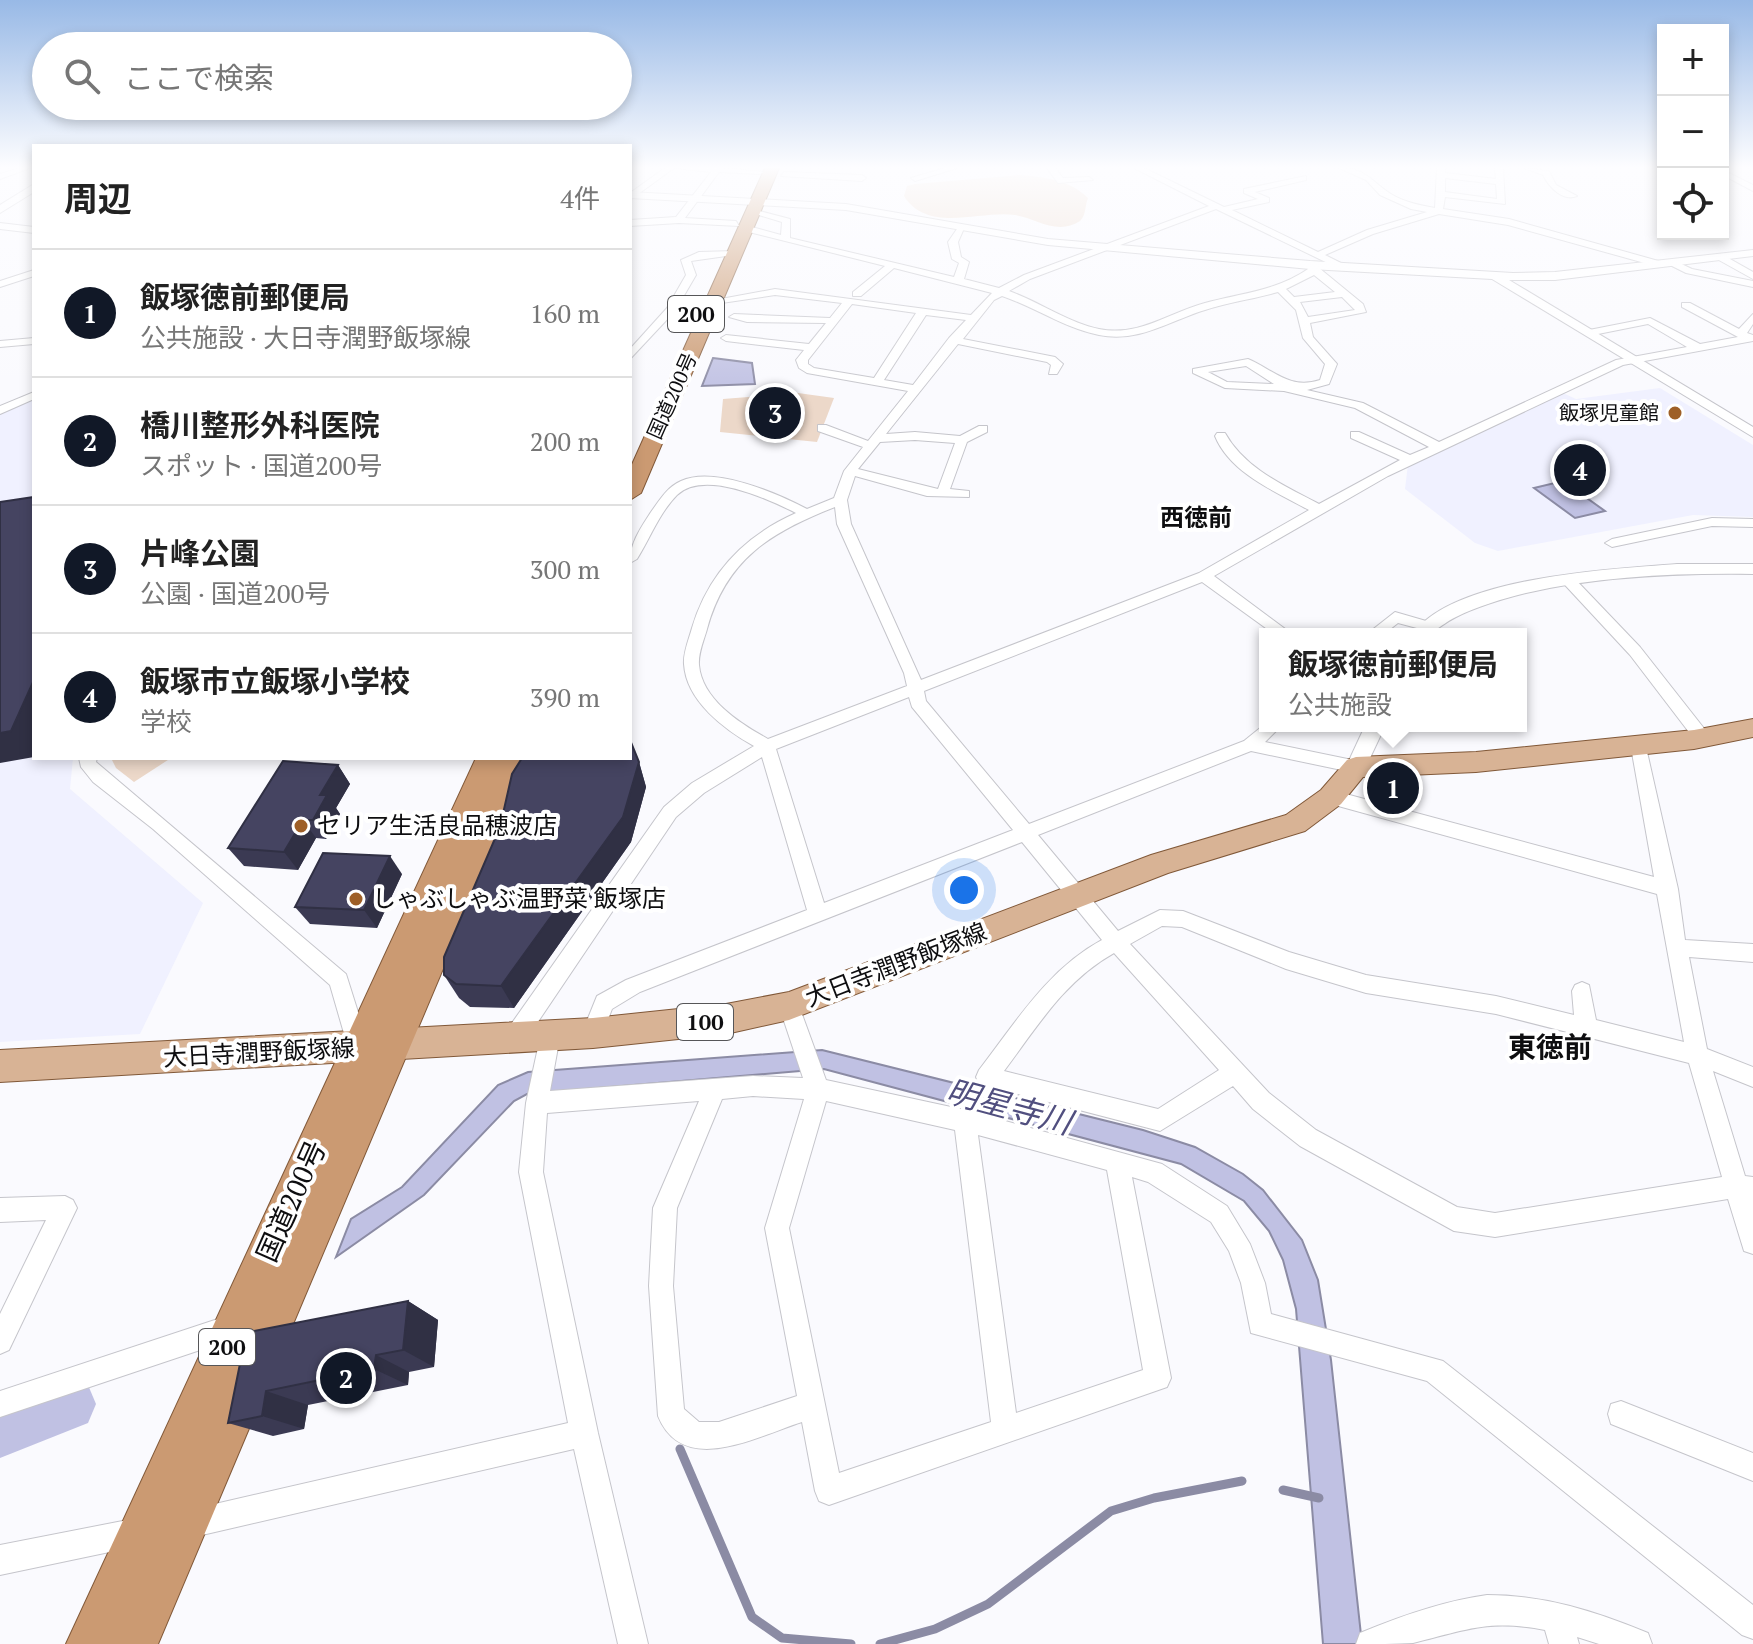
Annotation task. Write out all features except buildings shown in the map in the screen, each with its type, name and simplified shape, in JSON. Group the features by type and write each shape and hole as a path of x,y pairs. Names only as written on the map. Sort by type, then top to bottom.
{"highway":[{"name":"国道200号","path":"632,456 733,245"},
{"name":"国道200号","path":"632,488 715,301 729,254"},
{"name":"国道200号","path":"133,1644 276,1308 489,760"},
{"name":"国道200号","path":"91,1644 237,1325 517,760"}],"main road":[{"path":"1356,767 1408,769 1704,740 1752,730"},
{"name":"大日寺潤野飯塚線","path":"0,1066 515,1037 547,1048 593,1033 726,1019 789,1006 1161,863 1295,823 1331,797 1356,767"}],"street":[{"path":"804,245 1000,292 1080,327 1114,334 1149,331 1208,305 1281,290 1312,268"},
{"path":"954,245 957,259 964,262 958,281"},
{"path":"1078,245 1312,268 1536,277 1753,253"},
{"path":"1110,245 1000,292 971,318 850,471 840,500 852,545 912,673 918,703 1114,940 1261,1101 1308,1138 1454,1219 1495,1225 1744,1188"},
{"path":"1300,245 1342,267"},
{"path":"1320,254 1341,245"},
{"path":"1590,245 1659,264"},
{"path":"632,354 648,338 691,275 686,260 729,254"},
{"path":"1720,257 1753,276"},
{"path":"1673,263 1689,271 1753,284"},
{"path":"891,266 853,298 802,360 805,369 915,389"},
{"path":"1304,321 1359,314 1359,306 1312,268"},
{"path":"0,284 32,274"},
{"path":"1493,275 1753,433"},
{"path":"1523,294 1523,283 1536,277"},
{"path":"1281,290 1304,313 1308,338 1331,364 1322,384 1276,383 1264,378 1248,362 1197,371 1225,385 1295,389 1359,405 1438,447"},
{"path":"715,301 783,292 853,298 971,318"},
{"path":"1292,300 1346,294"},
{"path":"1686,305 1748,337"},
{"path":"877,382 923,311"},
{"path":"734,317 762,321 806,317 833,321"},
{"path":"1748,337 1753,317"},
{"path":"1588,333 1663,319"},
{"path":"1650,321 1698,348"},
{"path":"632,337 648,338"},
{"path":"515,1037 670,812 698,788 767,746 1204,576 1318,509 1410,460 1633,359 1748,337"},
{"path":"726,338 812,348"},
{"path":"953,340 1051,359 1057,364 1053,372"},
{"path":"0,344 32,341"},
{"path":"0,410 32,396"},
{"path":"822,428 871,442 915,436 962,440 983,429"},
{"path":"1355,435 1410,460"},
{"path":"1221,436 1226,450 1272,484 1318,509"},
{"path":"944,488 962,440"},
{"path":"850,471 927,492 964,494"},
{"path":"632,556 674,490 691,482 717,481 788,503 807,514"},
{"path":"818,914 767,746 738,731 720,715 696,679 691,664 712,588 723,574 768,533 840,500"},
{"path":"1612,543 1712,522 1753,523"},
{"path":"1429,628 1493,595 1686,567 1753,569"},
{"path":"1204,576 1276,628"},
{"path":"1570,582 1635,651 1704,740"},
{"path":"1382,628 1395,617 1420,628"},
{"path":"593,1033 604,1003 612,996 1250,745 1266,732"},
{"path":"1250,745 1356,767 1372,732"},
{"path":"1639,747 1680,948 1697,1055 1744,1188 1753,1242"},
{"path":"88,760 99,777 159,824 339,980 376,1046"},
{"path":"1331,797 1668,889"},
{"path":"1235,1072 1160,1120 987,1077 1052,990 1085,959 1114,940 1160,918 1183,919 1286,960 1366,984 1496,1005 1697,1055 1753,1077"},
{"path":"1680,948 1753,953"},
{"path":"1582,991 1586,1027"},
{"path":"789,1006 816,1083 777,1228 829,1491 1158,1378 1117,1161"},
{"path":"547,1048 537,1099 531,1172 584,1433 633,1644"},
{"path":"537,1099 816,1083 1154,1172 1219,1214 1238,1244 1253,1283 1260,1324 1434,1370 1753,1624"},
{"path":"715,1089 665,1208 661,1286 671,1416 694,1436 719,1436 811,1405"},
{"path":"965,1121 1005,1429"},
{"path":"0,1210 65,1208 0,1341"},
{"path":"0,1404 237,1325 276,1308"},
{"path":"1621,1414 1753,1467"},
{"path":"186,1524 584,1433"},
{"path":"0,1560 142,1532"},
{"path":"1377,1642 1470,1612 1513,1611 1560,1631 1612,1632 1637,1644"}],"shaded area":[{"path":"1660,388 1753,445 1753,517 1693,515 1498,551 1475,543 1405,489 1408,464 1563,393 1576,399"},
{"path":"798,393 834,398 817,442 720,432 723,399"},
{"path":"32,399 32,760 73,760 70,789 203,903 140,1034 0,1042 0,411"},
{"path":"112,760 168,760 134,782 116,768"}],"water":[{"path":"713,358 752,363 755,384 702,386"},
{"path":"1563,481 1605,511 1575,518 1534,488"},
{"path":"822,1050 1143,1130 1195,1147 1243,1174 1263,1190 1302,1240 1318,1280 1331,1360 1362,1644 1323,1644 1296,1309 1283,1260 1269,1231 1244,1201 1181,1164 824,1069 527,1094 514,1101 424,1195 336,1257 351,1219 402,1187 498,1085 528,1072"}],"waterway":[{"name":"明星寺川","path":"0,1431 69,1404"},
{"path":"680,1449 752,1617 782,1638 851,1644"},
{"path":"880,1644 935,1629 988,1604 1111,1511 1154,1498 1242,1481"},
{"path":"1283,1490 1319,1498"}],"place":[{"name":"片峰公園","path":"775,413"},
{"name":"飯塚児童館","path":"1675,413"},
{"name":"飯塚市立飯塚小学校","path":"1580,470"},
{"name":"飯塚徳前郵便局","path":"1393,788"},
{"name":"セリア生活良品穂波店","path":"301,826"},
{"name":"しゃぶしゃぶ温野菜 飯塚店","path":"356,899"},
{"name":"橋川整形外科医院","path":"346,1378"}],"district":[{"name":"西徳前","path":"1196,518"},
{"name":"東徳前","path":"1550,1047"}]}
